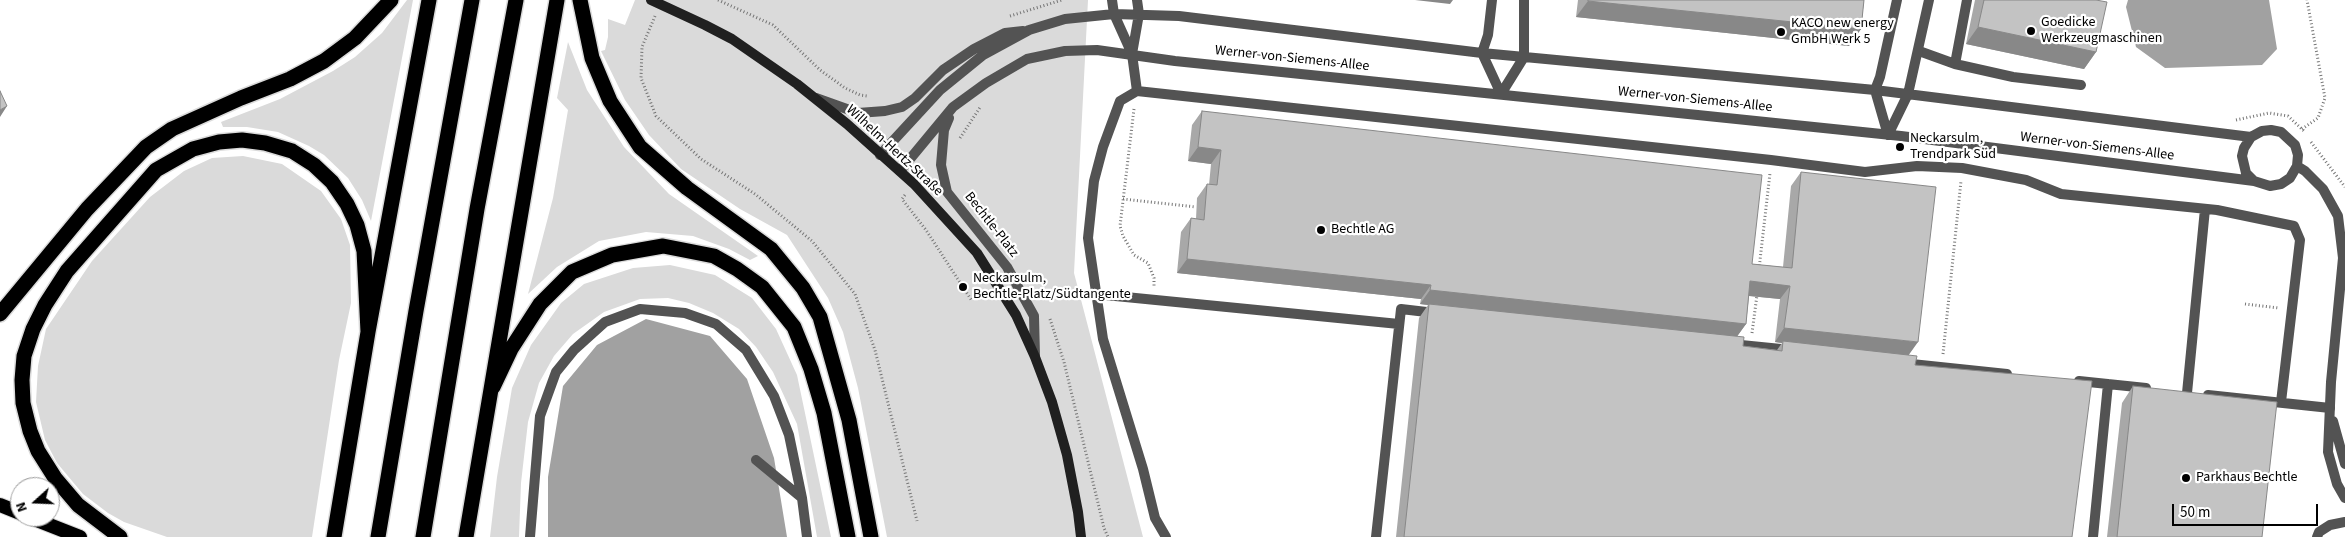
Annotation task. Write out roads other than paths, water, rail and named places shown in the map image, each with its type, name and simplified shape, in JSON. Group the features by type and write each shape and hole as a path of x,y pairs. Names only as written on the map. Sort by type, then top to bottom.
{"highway":[{"path":"0,314 87,209 146,146 179,125 290,80 324,61 355,38 391,0"},
{"path":"334,537 368,332 429,0"},
{"path":"378,537 472,0"},
{"path":"423,537 477,209 516,0"},
{"path":"466,537 493,387 557,0"},
{"path":"580,1 592,58 610,101 640,147 687,188 771,250 803,288 820,317 849,420 871,537"},
{"path":"120,537 78,505 55,478 42,458 30,432 23,403 24,356 32,328 68,271 156,170 194,149 219,142 242,140 265,143 292,151 314,165 332,182 347,204 357,225 364,251 368,332"},
{"path":"493,387 511,349 540,304 572,272 612,255 662,246 714,256 737,269 762,287 794,327 811,369 824,413 848,537"},
{"path":"54,527 80,537"}],"main road":[{"name":"Wilhelm-Hertz-Straße","path":"651,0 706,25 732,40 816,98 914,184 976,254 992,275 1016,314 1052,402 1067,455 1081,537"}],"street":[{"path":"1112,0 1114,14 1132,54 1137,91"},
{"path":"1132,54 1139,14 1137,0"},
{"path":"1492,0 1488,35 1482,53 1501,94"},
{"path":"1501,94 1524,57 1524,0"},
{"path":"1888,134 1874,90 1880,77 1897,0"},
{"path":"1888,134 1908,94 1929,0"},
{"path":"1955,64 1967,0"},
{"path":"816,98 858,113 885,112 902,107 916,98 943,70 974,49 1006,33 1029,30 1065,19 1114,14 1139,14"},
{"name":"Werner-von-Siemens-Allee","path":"1132,54 1175,61 1888,134 2254,181 2270,186 2280,184 2290,178 2297,166 2298,155 2295,145 2289,137 2281,132 2272,130 2262,131 2251,137 1874,90 1482,53 1179,16 1139,14"},
{"path":"880,155 940,90 983,55 1029,30"},
{"path":"900,171 953,107 986,83 1026,59 1065,51 1097,50 1132,54"},
{"path":"1918,51 1955,64 2013,77 2081,85"},
{"path":"1166,537 1155,518 1143,469 1103,340 1088,238 1094,182 1103,147 1120,101 1137,91 1771,160 1865,172 1917,166 1962,168 2026,180 2061,194 2205,209 2294,226 2300,240 2281,402"},
{"name":"Bechtle-Platz","path":"953,107 944,130 941,165 947,192 1008,267 1034,316 1035,357"},
{"path":"2251,137 2244,148 2242,156 2246,173 2254,181"},
{"path":"2297,166 2305,171 2323,189 2338,216 2343,258 2328,452 2337,484 2345,498"},
{"path":"2205,209 2183,392 2330,408"},
{"path":"1095,294 1153,298 1399,324"},
{"path":"1376,537 1401,309 1450,314"},
{"path":"530,537 540,416 556,372 574,350 605,322 640,310 684,313 716,324 746,350 774,396 789,435 802,498 807,537"},
{"path":"1716,342 1806,352"},
{"path":"1890,361 2020,375"},
{"path":"2068,380 2161,390"},
{"path":"2093,537 2108,384"},
{"path":"2330,408 2345,464"},
{"path":"756,460 802,498"},
{"path":"2317,537 2319,532 2330,526 2345,522"}],"place":[{"name":"Goedicke Werkzeugmaschinen","path":"2031,31"},
{"name":"KACO new energy GmbH Werk 5","path":"1781,32"},
{"name":"Neckarsulm, Trendpark Süd","path":"1900,147"},
{"name":"Bechtle AG","path":"1321,230"},
{"name":"Neckarsulm, Bechtle-Platz/Südtangente","path":"963,287"},
{"name":"Parkhaus Bechtle","path":"2186,478"}]}
